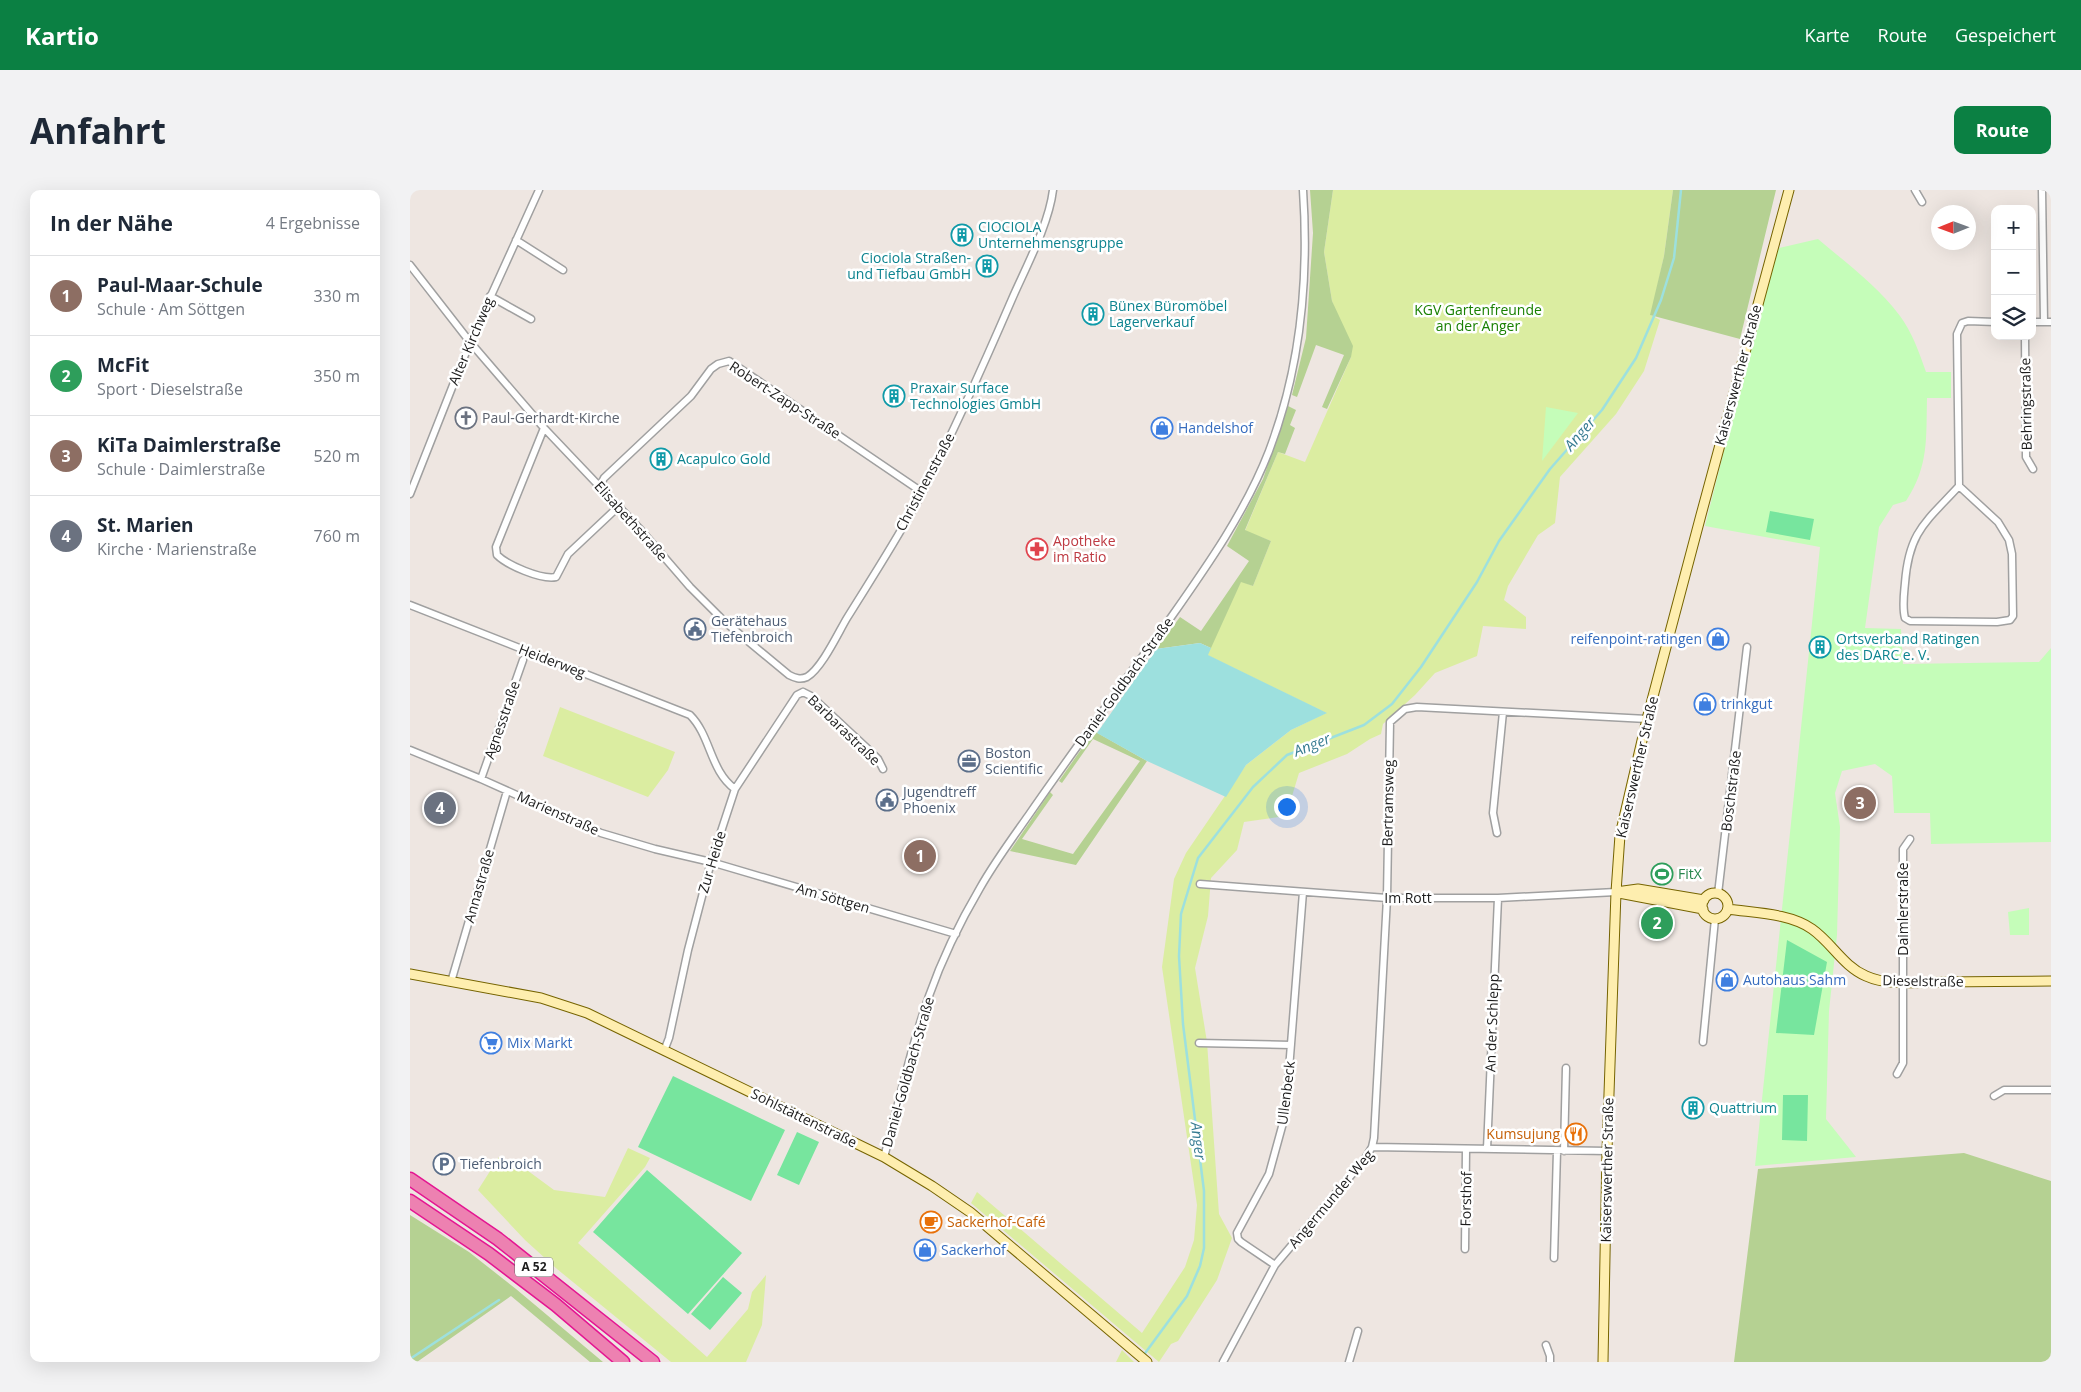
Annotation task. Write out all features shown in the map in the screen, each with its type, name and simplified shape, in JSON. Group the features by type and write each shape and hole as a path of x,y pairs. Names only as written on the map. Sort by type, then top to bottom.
{"highway":[{"name":"A 52","path":"410,1180 498,1239 653,1362"},
{"name":"A 52","path":"410,1200 489,1254 556,1305 623,1362"}],"street":[{"name":"Alter Kirchweg","path":"410,494 412,478 490,296 539,190"},
{"name":"Christinenstraße","path":"804,678 813,671 822,658 922,492 981,370 1013,297 1040,234 1053,190"},
{"name":"Daniel-Goldbach-Straße","path":"884,1158 929,994 979,889 1013,836 1189,591 1228,532 1249,495 1268,454 1279,423 1300,335 1306,234 1303,190"},
{"name":"Kaiserswerther Straße","path":"1603,1362 1607,1151 1616,892 1620,835 1647,719 1789,190"},
{"path":"1915,190 1922,202"},
{"path":"2042,190 2047,322"},
{"path":"516,240 563,270"},
{"name":"Elisabethstraße","path":"410,265 470,342 544,428 604,491 690,587 725,622 789,675 795,678 804,678"},
{"path":"490,296 531,319"},
{"path":"1959,486 1998,522 2009,540 2012,561 2012,618 2006,621 1912,622 1904,618 1906,572 1913,540 1922,526 1959,486 1957,334 1962,323 1968,321 1991,322"},
{"name":"Behringstraße","path":"2025,340 2026,457 2033,469"},
{"name":"Robert-Zapp-Straße","path":"604,491 602,482 604,478 691,396 711,369 718,364 729,361 922,492"},
{"path":"544,428 496,547 496,555 503,562 548,579 556,577 568,554 618,507"},
{"name":"Heiderweg","path":"410,605 674,709 694,719 720,774 735,789"},
{"name":"Boschstraße","path":"1718,894 1747,647"},
{"name":"Agnesstraße","path":"481,779 523,660"},
{"path":"803,692 804,678"},
{"name":"Barbarastraße","path":"803,692 811,696 869,750 884,768"},
{"name":"Zur Heide","path":"664,1051 670,1038 688,950 711,862 735,789 797,695 803,692"},
{"name":"Bertramsweg","path":"1372,1147 1387,898 1390,722 1399,712 1411,707 1647,719"},
{"path":"1497,833 1492,813 1503,712"},
{"name":"Marienstraße","path":"410,750 481,779 602,833 655,849 711,862"},
{"name":"Annastraße","path":"451,982 507,791"},
{"name":"Daimlerstraße","path":"1897,1074 1903,1063 1903,849 1910,839"},
{"name":"Am Söttgen","path":"711,862 956,934"},
{"name":"Im Rott","path":"1200,884 1387,898 1498,898 1616,892"},
{"path":"1616,892 1638,889 1703,904"},
{"name":"Ullenbeck","path":"1275,1265 1241,1242 1238,1239 1237,1233 1269,1174 1286,1105 1303,892"},
{"path":"1710,894 1718,894 1726,899 1728,909 1723,916 1715,919 1707,916 1703,904 1710,894"},
{"name":"An der Schlepp","path":"1487,1149 1498,898"},
{"name":"Dieselstraße","path":"1728,909 1787,918 1800,922 1813,930 1847,964 1859,973 1876,980 1903,982 2051,981"},
{"path":"1703,1042 1715,919"},
{"name":"Sohlstättenstraße","path":"410,974 521,994 587,1013 884,1158 932,1186 970,1212 1147,1362"},
{"path":"1200,1042 1291,1045"},
{"path":"1554,1258 1566,1068"},
{"path":"1994,1096 2004,1090 2051,1090"},
{"name":"Angermunder Weg","path":"1223,1362 1275,1265 1364,1160 1372,1147 1607,1151"},
{"name":"Forsthof","path":"1465,1249 1466,1148"},
{"path":"1349,1362 1358,1331"},
{"path":"1546,1345 1550,1362"}],"green space":[{"path":"1310,190 1333,190 1324,252 1332,301 1353,346 1351,357 1327,409 1322,407 1344,355 1316,345 1297,397 1292,395 1306,338 1313,233"},
{"name":"KGV Gartenfreunde an der Anger","path":"1333,190 1673,190 1664,256 1651,315 1660,320 1644,371 1616,414 1560,477 1555,523 1538,535 1508,586 1504,600 1526,617 1526,629 1483,626 1477,656 1435,673 1415,695 1383,724 1381,734 1347,754 1299,773 1286,816 1244,822 1237,850 1211,878 1208,916 1195,968 1207,1042 1219,1214 1232,1238 1217,1280 1178,1341 1171,1344 1159,1362 971,1203 977,1192 1142,1333 1185,1267 1194,1240 1197,1205 1162,967 1174,879 1186,853 1246,765 1291,730 1326,713 1207,655 1241,581 1253,586 1271,541 1245,531 1278,452 1305,462 1351,357 1332,301 1324,252"},
{"path":"1673,190 1776,190 1740,339 1650,315 1664,256"},
{"path":"1818,239 1861,275 1900,316 1918,350 1926,372 1951,372 1951,398 1927,398 1925,452 1919,476 1906,501 1893,505 1879,527 1865,628 1901,629 1903,664 2039,662 2051,648 2051,842 1931,844 1930,813 1894,813 1892,776 1875,764 1842,771 1835,793 1840,827 1837,935 1829,1011 1826,1119 1856,1157 1755,1166 1820,547 1705,526 1775,249"},
{"path":"1288,406 1296,410 1290,425 1295,428 1285,454 1278,452 1245,530 1271,541 1253,586 1241,582 1211,648 1200,643 1156,649 1180,617 1201,631 1249,561 1227,546 1263,479"},
{"path":"1546,407 1578,413 1542,461"},
{"path":"1770,511 1814,519 1810,540 1766,532"},
{"path":"560,707 675,752 668,770 648,797 543,756"},
{"path":"1094,731 1147,761 1076,865 1010,851 1050,792 1053,795 1022,839 1073,854 1140,761 1093,739 1062,783 1059,781"},
{"path":"2029,908 2029,935 2010,935 2008,912"},
{"path":"1787,940 1827,962 1814,1035 1776,1033"},
{"path":"673,1076 785,1130 751,1201 638,1147"},
{"path":"1783,1095 1808,1095 1807,1141 1782,1140"},
{"path":"797,1132 819,1142 799,1185 777,1175"},
{"path":"628,1148 650,1158 645,1167 578,1243 707,1357 748,1309 752,1292 766,1275 762,1325 746,1362 671,1362 557,1269 525,1240 478,1190 499,1157 520,1165 554,1190 605,1197"},
{"path":"1964,1153 2051,1181 2051,1362 1734,1362 1758,1169"},
{"path":"647,1170 742,1253 688,1314 593,1232"},
{"path":"410,1215 469,1252 603,1362 590,1362 511,1296 417,1362 410,1362"},
{"path":"723,1277 742,1293 710,1330 691,1314"},
{"path":"1122,1350 1134,1362 1116,1362"}],"water":[{"path":"1200,643 1211,648 1208,655 1327,713 1291,730 1246,765 1226,797 1147,761 1097,733 1156,649"}],"waterway":[{"name":"Anger","path":"1143,1356 1187,1296 1200,1266 1204,1248 1204,1191 1183,1024 1179,956 1181,914 1198,858 1253,787 1287,755 1364,725 1392,704 1421,667 1477,582 1499,541 1550,469 1602,410 1636,358 1661,300 1674,258 1681,190"},
{"path":"410,1359 499,1300"}],"place":[{"name":"CIOCIOLA Unternehmensgruppe","path":"962,235"},
{"name":"Ciociola Straßen- und Tiefbau GmbH","path":"987,266"},
{"name":"Bünex Büromöbel Lagerverkauf","path":"1093,314"},
{"name":"Praxair Surface Technologies GmbH","path":"894,396"},
{"name":"Paul-Gerhardt-Kirche","path":"466,418"},
{"name":"Handelshof","path":"1162,428"},
{"name":"Acapulco Gold","path":"661,459"},
{"name":"Apotheke im Ratio","path":"1037,549"},
{"name":"Gerätehaus Tiefenbroich","path":"695,629"},
{"name":"reifenpoint-ratingen","path":"1718,639"},
{"name":"Ortsverband Ratingen des DARC e. V.","path":"1820,647"},
{"name":"trinkgut","path":"1705,704"},
{"name":"Boston Scientific","path":"969,761"},
{"name":"Jugendtreff Phoenix","path":"887,800"},
{"name":"KiTa Daimlerstraße","path":"1860,803"},
{"name":"St. Marien","path":"440,808"},
{"name":"Paul-Maar-Schule","path":"920,856"},
{"name":"FitX","path":"1662,874"},
{"name":"McFit","path":"1657,923"},
{"name":"Autohaus Sahm","path":"1727,980"},
{"name":"Mix Markt","path":"491,1043"},
{"name":"Quattrium","path":"1693,1108"},
{"name":"Kumsujung","path":"1576,1134"},
{"name":"Tiefenbroich","path":"444,1164"},
{"name":"Sackerhof-Café","path":"931,1222"},
{"name":"Sackerhof","path":"925,1250"}]}
